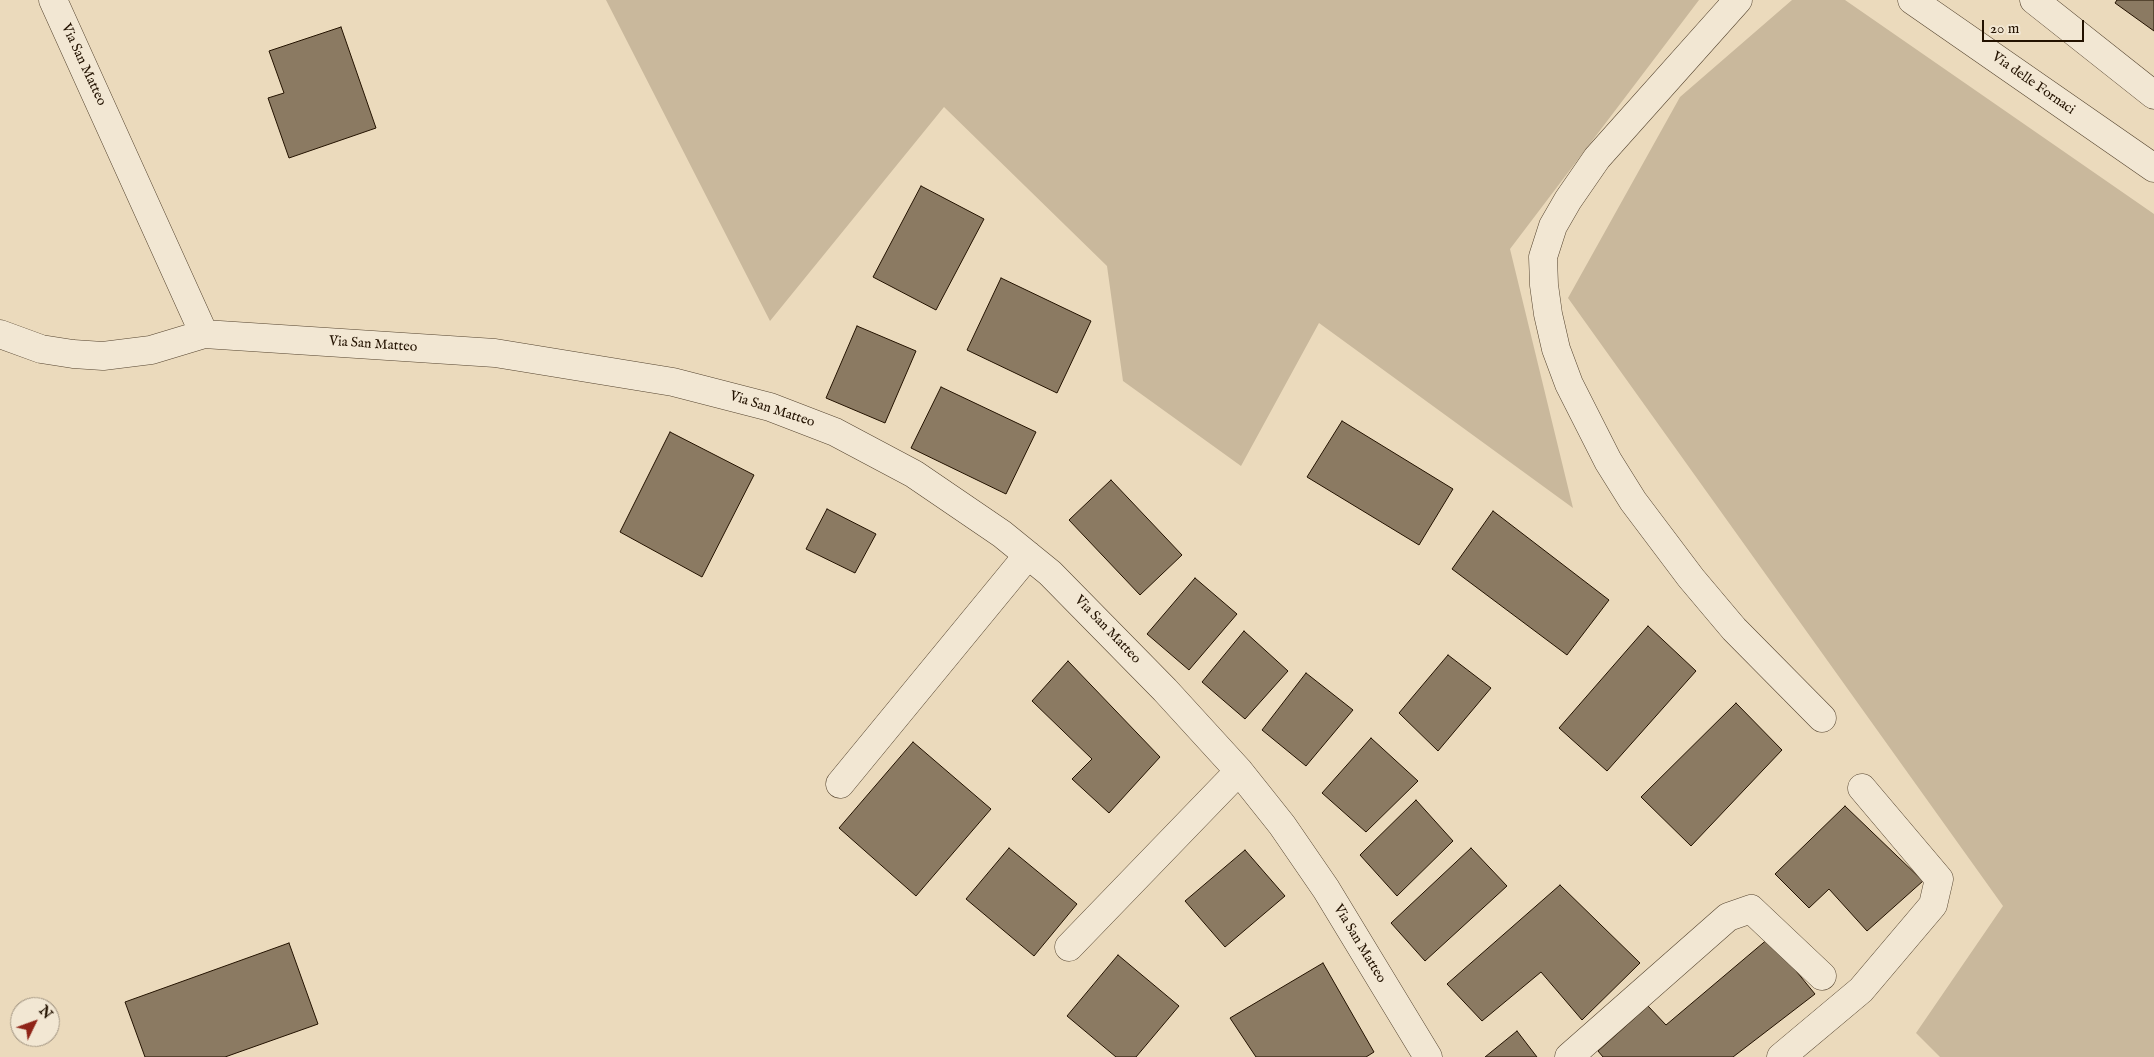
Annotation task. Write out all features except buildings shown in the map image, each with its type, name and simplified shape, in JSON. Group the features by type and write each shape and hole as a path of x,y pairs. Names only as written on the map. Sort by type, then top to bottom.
{"street":[{"name":"Via San Matteo","path":"53,0 204,334 495,353 673,382 761,404 835,432 906,470 974,514 1028,555 1069,591 1165,690 1239,771 1282,825 1326,889 1428,1057"},
{"path":"1738,0 1597,158 1554,226 1544,257 1544,285 1556,348 1569,384 1608,461 1660,538 1734,629 1822,718"},
{"name":"Via delle Fornaci","path":"1912,0 2154,168"},
{"path":"2034,0 2154,95"},
{"path":"0,334 42,349 103,356 151,350 204,334"},
{"path":"840,784 1028,555"},
{"path":"1069,947 1239,771"},
{"path":"1781,1057 1861,990 1933,905 1939,879 1862,788"},
{"path":"1569,1057 1728,917 1751,908 1822,976"}],"shaded area":[{"path":"606,0 1699,0 1510,249 1573,508 1319,323 1241,466 1123,381 1107,266 944,107 770,321"},
{"path":"1792,0 1845,0 2154,214 2154,1057 1940,1057 1916,1033 2003,906 1568,298 1680,97"}]}
